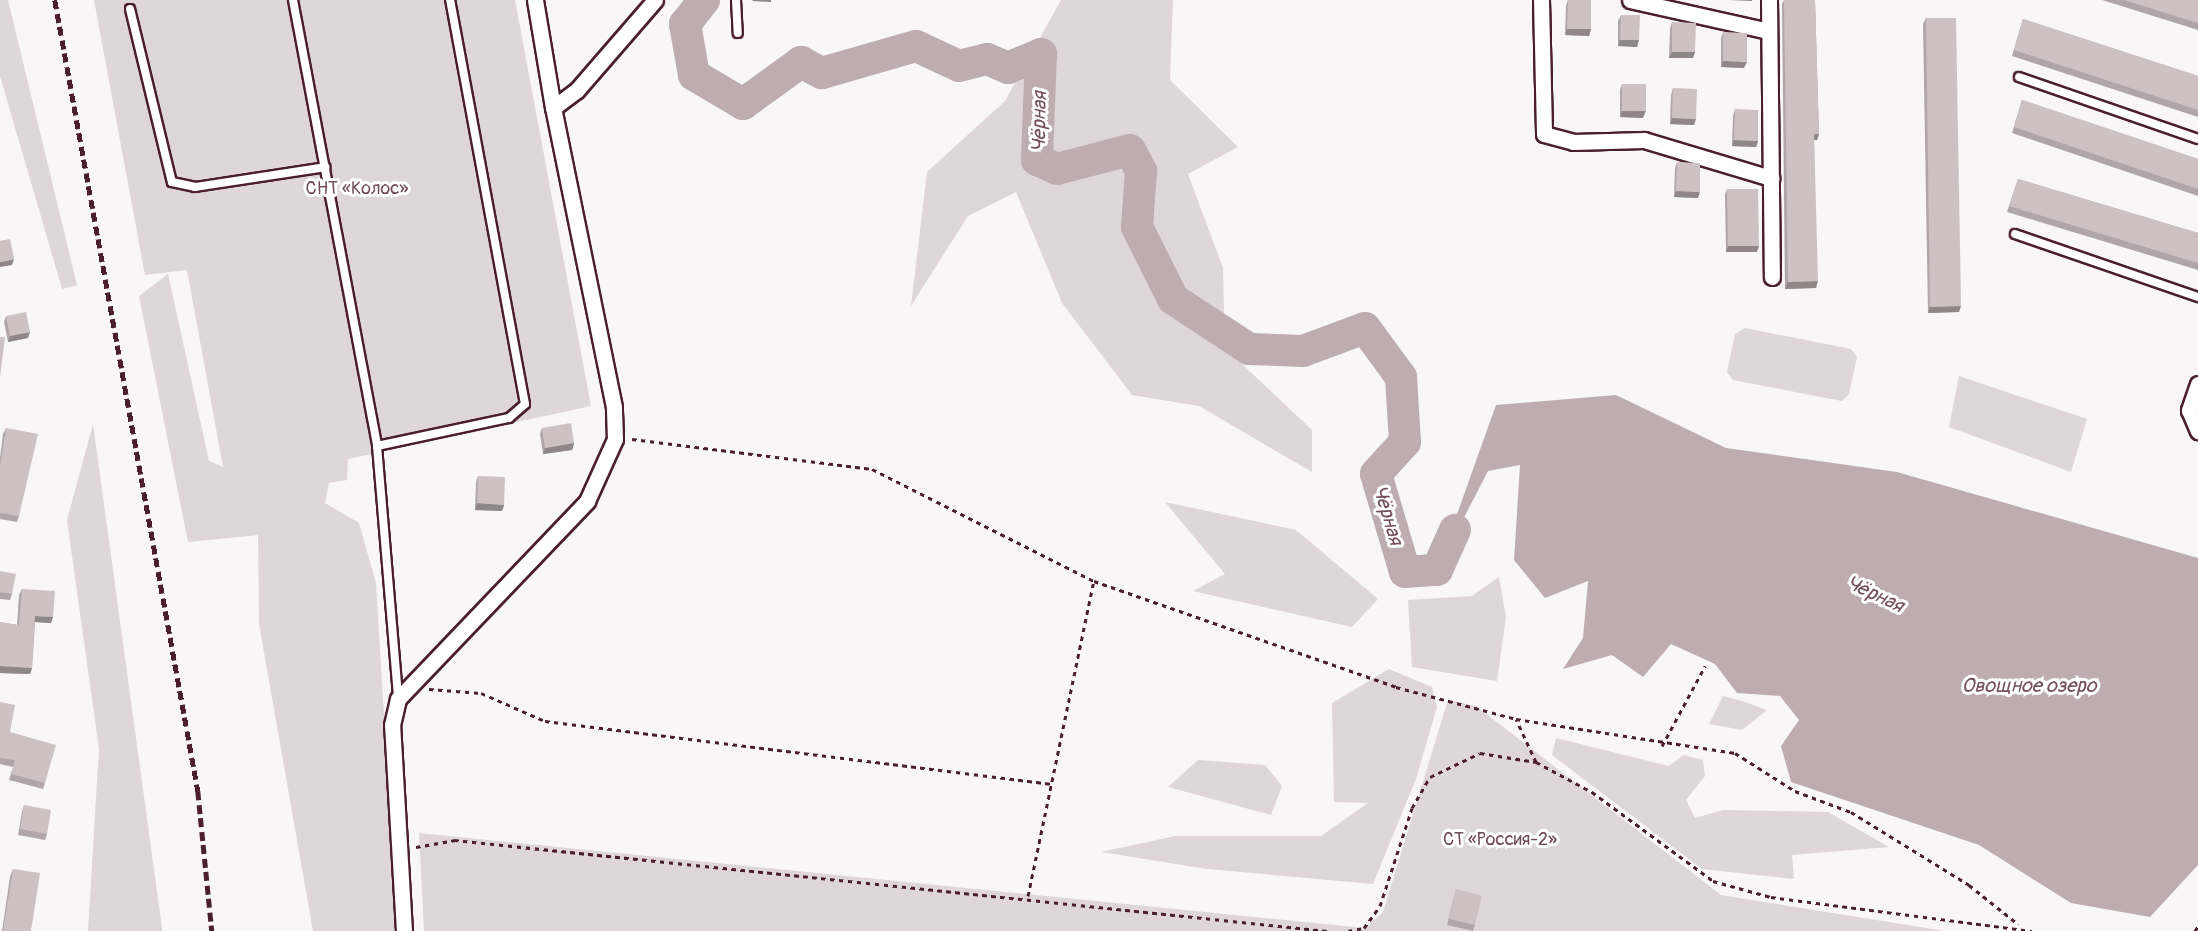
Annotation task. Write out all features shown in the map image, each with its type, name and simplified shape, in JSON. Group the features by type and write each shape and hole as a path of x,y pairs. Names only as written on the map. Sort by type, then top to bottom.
{"street":[{"path":"404,931 392,724 398,699 587,501 615,439 614,407 552,108 535,0"},
{"path":"552,108 577,90 654,0"},
{"path":"1541,0 1544,134 1573,142 1644,140 1771,178"},
{"path":"1630,0 1769,31"},
{"path":"1768,0 1772,277"},
{"path":"2198,384 2189,410 2198,431"}],"lane":[{"path":"293,0 377,446 398,699"},
{"path":"377,446 509,418 525,404 450,0"},
{"path":"736,0 738,33"},
{"path":"130,9 172,182 195,187 325,167"},
{"path":"2019,77 2198,139"},
{"path":"2014,234 2198,297"}],"path":[{"path":"615,439 744,449 777,459 872,469 1094,581 1396,687 1516,719 1662,746 1735,753 1795,791 1851,812 1969,885 2019,925 2032,931"},
{"path":"1028,896 1094,581"},
{"path":"1662,746 1705,666"},
{"path":"409,688 481,693 545,722 1052,784"},
{"path":"1516,719 1536,762"},
{"path":"1348,931 1365,928 1380,906 1412,808 1430,777 1480,753 1536,762 1592,792 1713,881 1771,897 2019,925"},
{"path":"401,850 454,840 1028,896 1327,931"},
{"path":"2195,931 2198,926"}],"green space":[{"path":"0,0 8,0 77,285 62,289 0,76"},
{"name":"СНТ «Колос»","path":"94,0 515,0 591,406 348,459 347,480 329,483 325,503 359,523 376,583 397,931 313,931 259,624 258,535 188,542 139,296 168,274 209,461 223,467 187,270 145,275"},
{"path":"1061,0 1173,0 1170,80 1238,147 1188,174 1223,268 1225,348 1312,430 1312,472 1199,406 1132,395 1062,303 1016,192 968,216 911,306 927,172 1005,101"},
{"path":"1745,328 1851,349 1857,357 1849,394 1842,401 1733,380 1727,372 1735,334"},
{"path":"1959,376 2087,419 2071,472 1949,427"},
{"path":"93,424 162,931 88,931 99,749 67,520"},
{"path":"1165,502 1296,530 1378,599 1352,627 1193,591 1225,574"},
{"path":"1499,577 1506,617 1497,681 1412,667 1408,600 1472,596"},
{"path":"1389,669 1432,687 1437,707 1416,779 1373,884 1207,869 1101,852 1175,836 1321,836 1368,803 1334,802 1332,703"},
{"path":"1723,696 1767,710 1742,730 1709,724"},
{"name":"СТ «Россия-2»","path":"1448,700 1476,706 1721,895 1945,931 424,931 419,833 1365,928 1383,912"},
{"path":"1556,738 1669,766 1683,755 1703,760 1705,776 1686,800 1695,818 1723,810 1828,812 1889,847 1792,855 1794,879 1702,869 1552,755"},
{"path":"1198,760 1265,765 1282,786 1271,815 1168,787"}],"water":[{"name":"Овощное озеро","path":"1616,395 1726,448 1897,472 2198,558 2198,865 2150,917 2071,903 1979,845 1791,782 1781,746 1799,720 1780,696 1737,693 1715,664 1671,644 1643,677 1612,655 1563,669 1583,638 1588,581 1545,598 1514,560 1520,465 1488,471 1437,570 1496,405"}],"building":[{"path":"1568,0 1591,0 1591,29 1567,29"},
{"path":"1784,0 1815,0 1819,134 1814,134 1818,281 1788,282"},
{"path":"2124,0 2198,0 2198,23"},
{"path":"1621,15 1640,15 1639,40 1620,40"},
{"path":"1926,18 1956,18 1961,306 1930,307"},
{"path":"2023,19 2198,76 2198,110 2014,50"},
{"path":"1672,22 1696,23 1695,52 1672,52"},
{"path":"1723,32 1747,33 1747,62 1723,61"},
{"path":"1622,84 1646,84 1646,111 1622,111"},
{"path":"1673,88 1697,89 1696,119 1672,118"},
{"path":"2022,100 2198,159 2198,189 2014,127"},
{"path":"1735,109 1758,110 1758,141 1734,140"},
{"path":"1677,162 1700,163 1700,192 1676,191"},
{"path":"2018,179 2198,233 2198,263 2009,206"},
{"path":"1727,189 1758,189 1759,246 1728,246"},
{"path":"10,239 14,259 0,262 0,241"},
{"path":"26,312 30,332 10,336 6,316"},
{"path":"0,337 5,337 0,377"},
{"path":"571,423 574,443 545,448 542,428"},
{"path":"6,428 38,434 19,516 0,513 0,467"},
{"path":"478,476 505,477 504,505 477,503"},
{"path":"0,571 16,574 12,594 0,592"},
{"path":"22,589 55,591 53,617 35,616 32,668 0,666 0,622 19,625"},
{"path":"0,702 15,705 10,732 56,745 45,783 11,774 15,760 0,758"},
{"path":"24,805 51,810 47,834 20,829"},
{"path":"13,869 40,873 31,931 3,931"},
{"path":"1456,889 1482,896 1475,925 1449,919"}],"waterway":[{"name":"Чёрная","path":"704,0 685,24 694,75 743,104 801,62 822,73 916,46 959,66 987,59 1008,68 1041,54 1037,160 1057,169 1130,150 1141,171 1137,227 1173,299 1249,349 1303,351 1365,328 1401,377 1405,442 1376,474 1405,572 1437,570 1455,530"}],"railway":[{"path":"55,0 198,791 212,931"}]}
